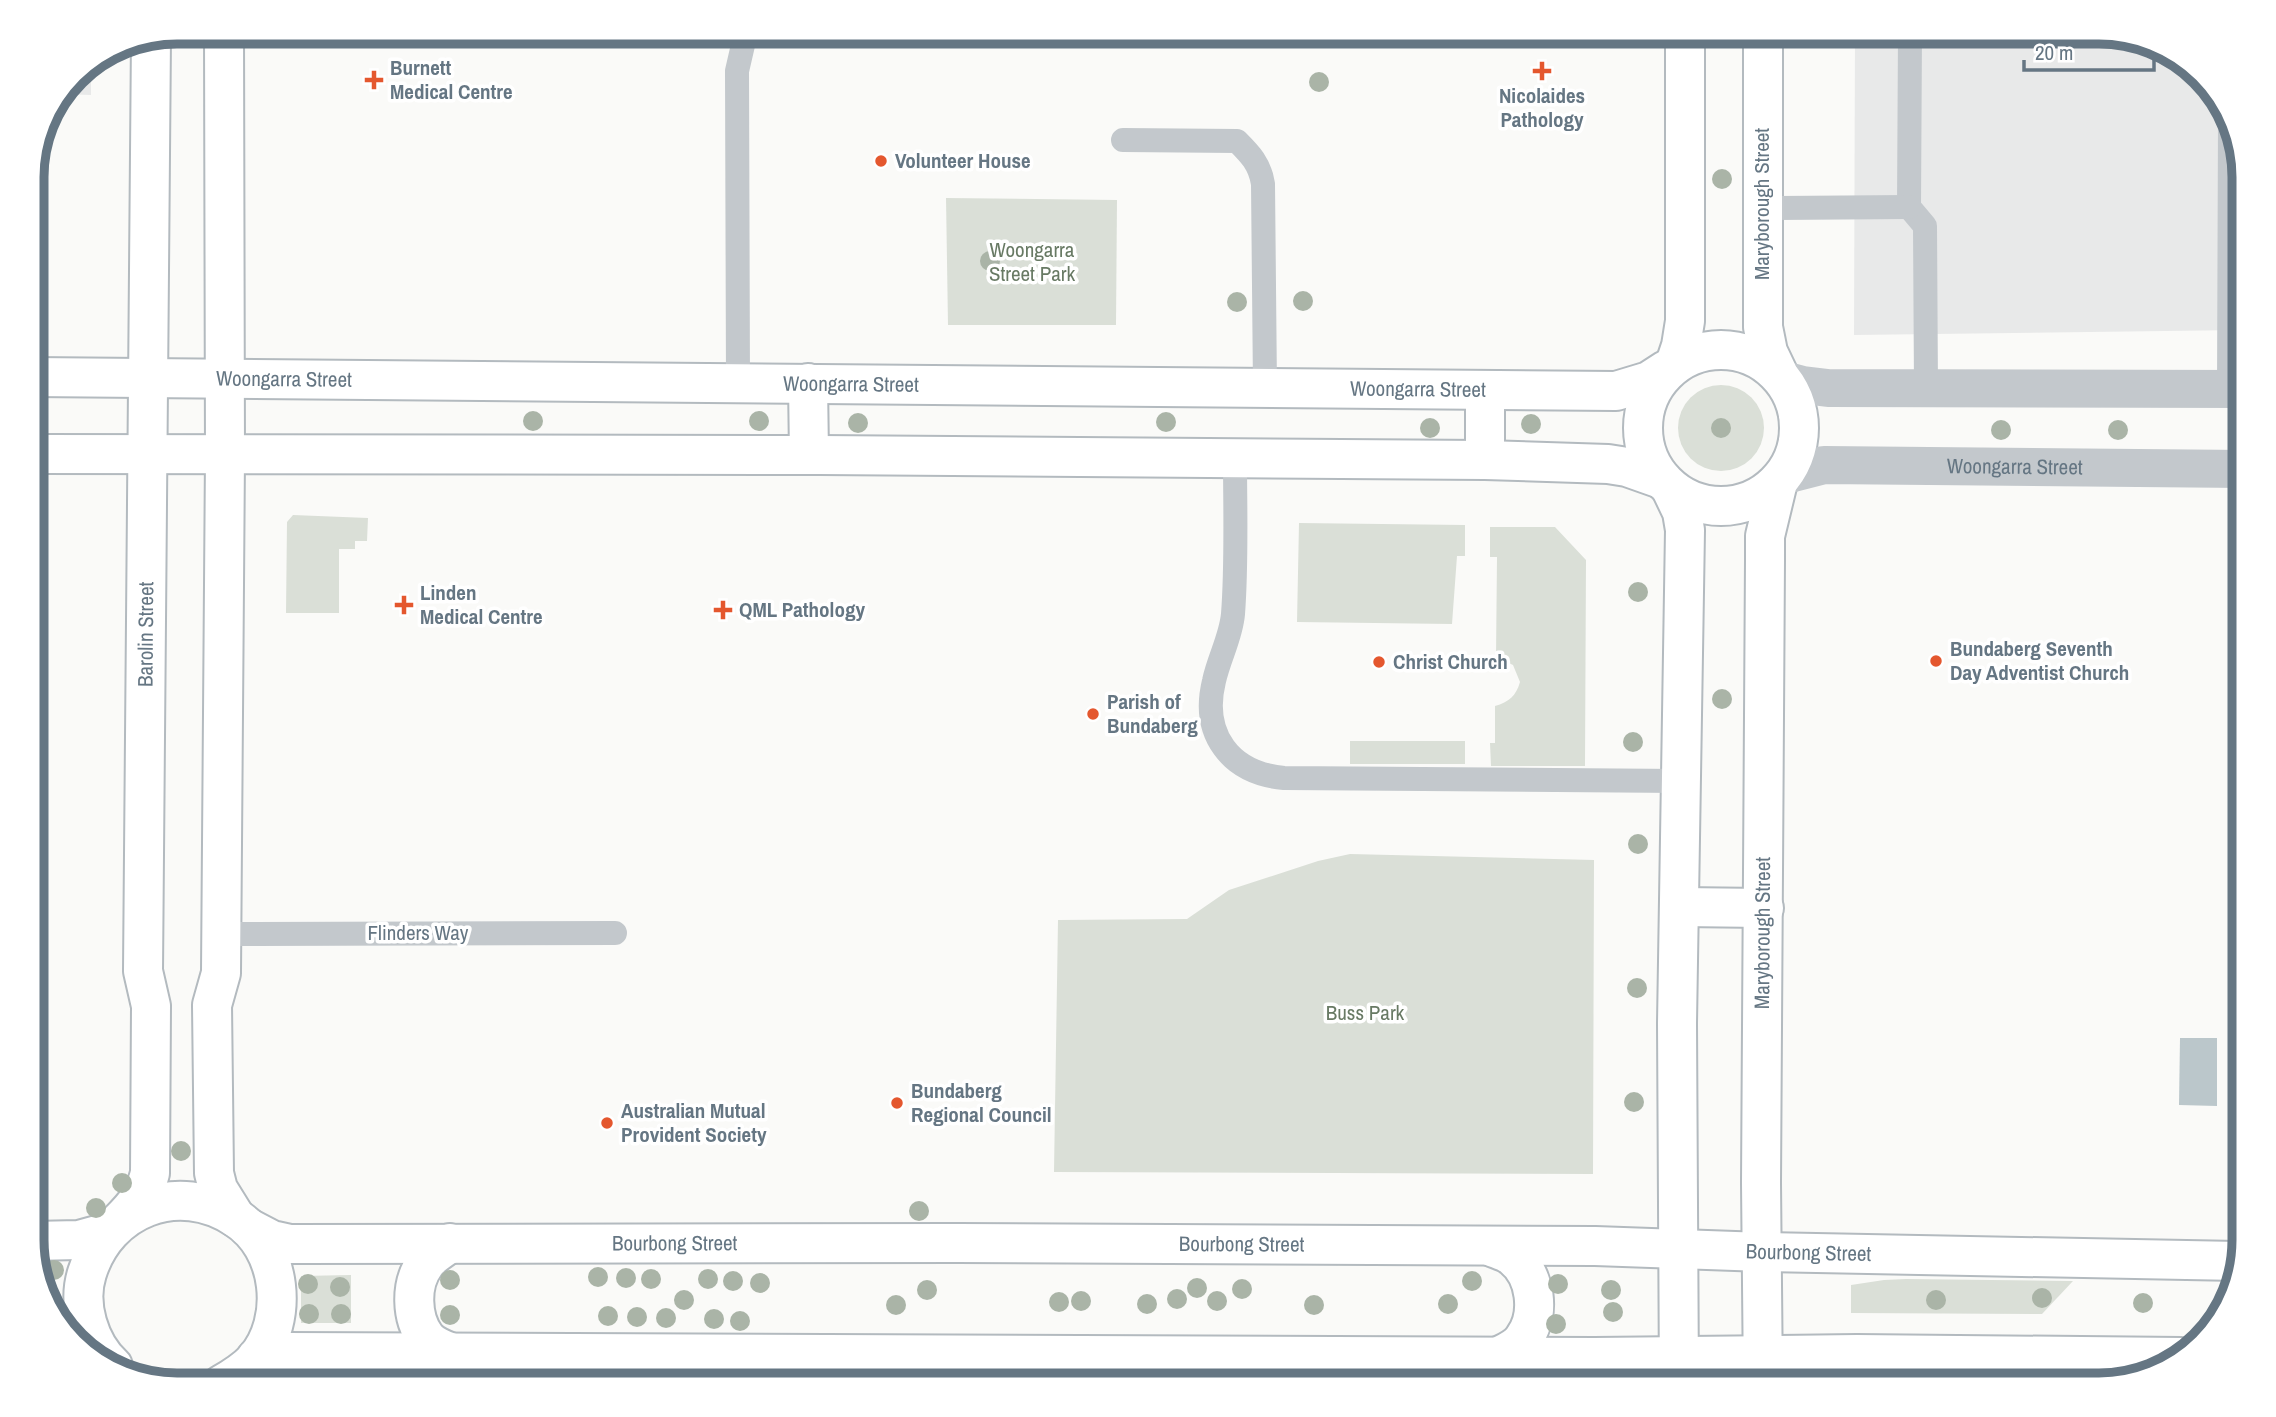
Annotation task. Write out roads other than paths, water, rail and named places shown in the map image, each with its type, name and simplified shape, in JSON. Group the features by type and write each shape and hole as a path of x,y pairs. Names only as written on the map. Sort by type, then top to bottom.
{"main road":[{"path":"224,44 225,454 221,934 220,972 212,1005 214,1172 218,1189 266,1251 275,1278 277,1306 271,1334 239,1373"},
{"path":"1679,1370 1677,1023 1681,907 1685,530 1682,512 1648,460 1642,436 1643,412 1652,390 1671,367 1681,346 1685,321 1685,44"},
{"name":"Maryborough Street","path":"1763,44 1763,327 1768,352 1781,377"},
{"name":"Barolin Street","path":"96,1346 84,1311 84,1283 92,1256 114,1226 138,1203 147,1187 150,1173 152,1006 143,971 151,46"},
{"path":"44,454 1485,460 1627,467 1666,484 1692,501 1715,506 1738,505 1760,497 1782,479 1796,453 1800,428 1796,402 1781,377 1760,359 1739,351 1716,349 1694,354 1671,367"},
{"name":"Woongarra Street","path":"44,377 1616,391 1649,381 1671,367"},
{"path":"808,383 809,456"},
{"path":"1485,390 1485,460"},
{"name":"Maryborough Street","path":"1763,1370 1761,1183 1765,536 1782,479"},
{"path":"1681,907 1763,908"},
{"path":"152,1006 212,1005"},
{"name":"Bourbong Street","path":"114,1226 147,1206 178,1201 208,1205 272,1240 290,1244 1595,1246 2230,1261"},
{"path":"44,1241 79,1240 114,1226"},
{"path":"450,1244 433,1254 423,1266 416,1280 415,1308 427,1339 438,1348 455,1354"},
{"path":"1492,1247 1511,1255 1523,1267 1530,1280 1533,1295 1532,1321 1524,1339 1513,1349 1497,1357"},
{"path":"243,1373 284,1352 1497,1357 1679,1370 1763,1370 2162,1358"}],"street":[{"path":"1781,377 1803,385 1828,387 2232,389"},
{"name":"Woongarra Street","path":"1782,479 1824,465 2232,469"}],"lane":[{"path":"738,383 737,71 743,44"},
{"path":"1910,44 1909,207 1925,226 1926,388"},
{"path":"1123,140 1237,141 1261,171 1265,388"},
{"path":"2231,159 2232,198"},
{"path":"1762,208 1909,207"},
{"path":"1235,458 1233,621 1217,669 1211,702 1217,738 1226,751 1240,763 1260,774 1284,778 1681,781"},
{"name":"Flinders Way","path":"221,934 615,933"}],"place":[{"name":"Nicolaides Pathology","path":"1542,71"},
{"name":"Burnett Medical Centre","path":"374,80"},
{"name":"Volunteer House","path":"881,161"},
{"name":"Linden Medical Centre","path":"404,605"},
{"name":"QML Pathology","path":"723,610"},
{"name":"Bundaberg Seventh Day Adventist Church","path":"1936,661"},
{"name":"Christ Church","path":"1379,662"},
{"name":"Parish of Bundaberg","path":"1093,714"},
{"name":"Bundaberg Regional Council","path":"897,1103"},
{"name":"Australian Mutual Provident Society","path":"607,1123"}],"park label":[{"name":"Woongarra Street Park","path":"1032,262"},
{"name":"Buss Park","path":"1365,1013"}]}
